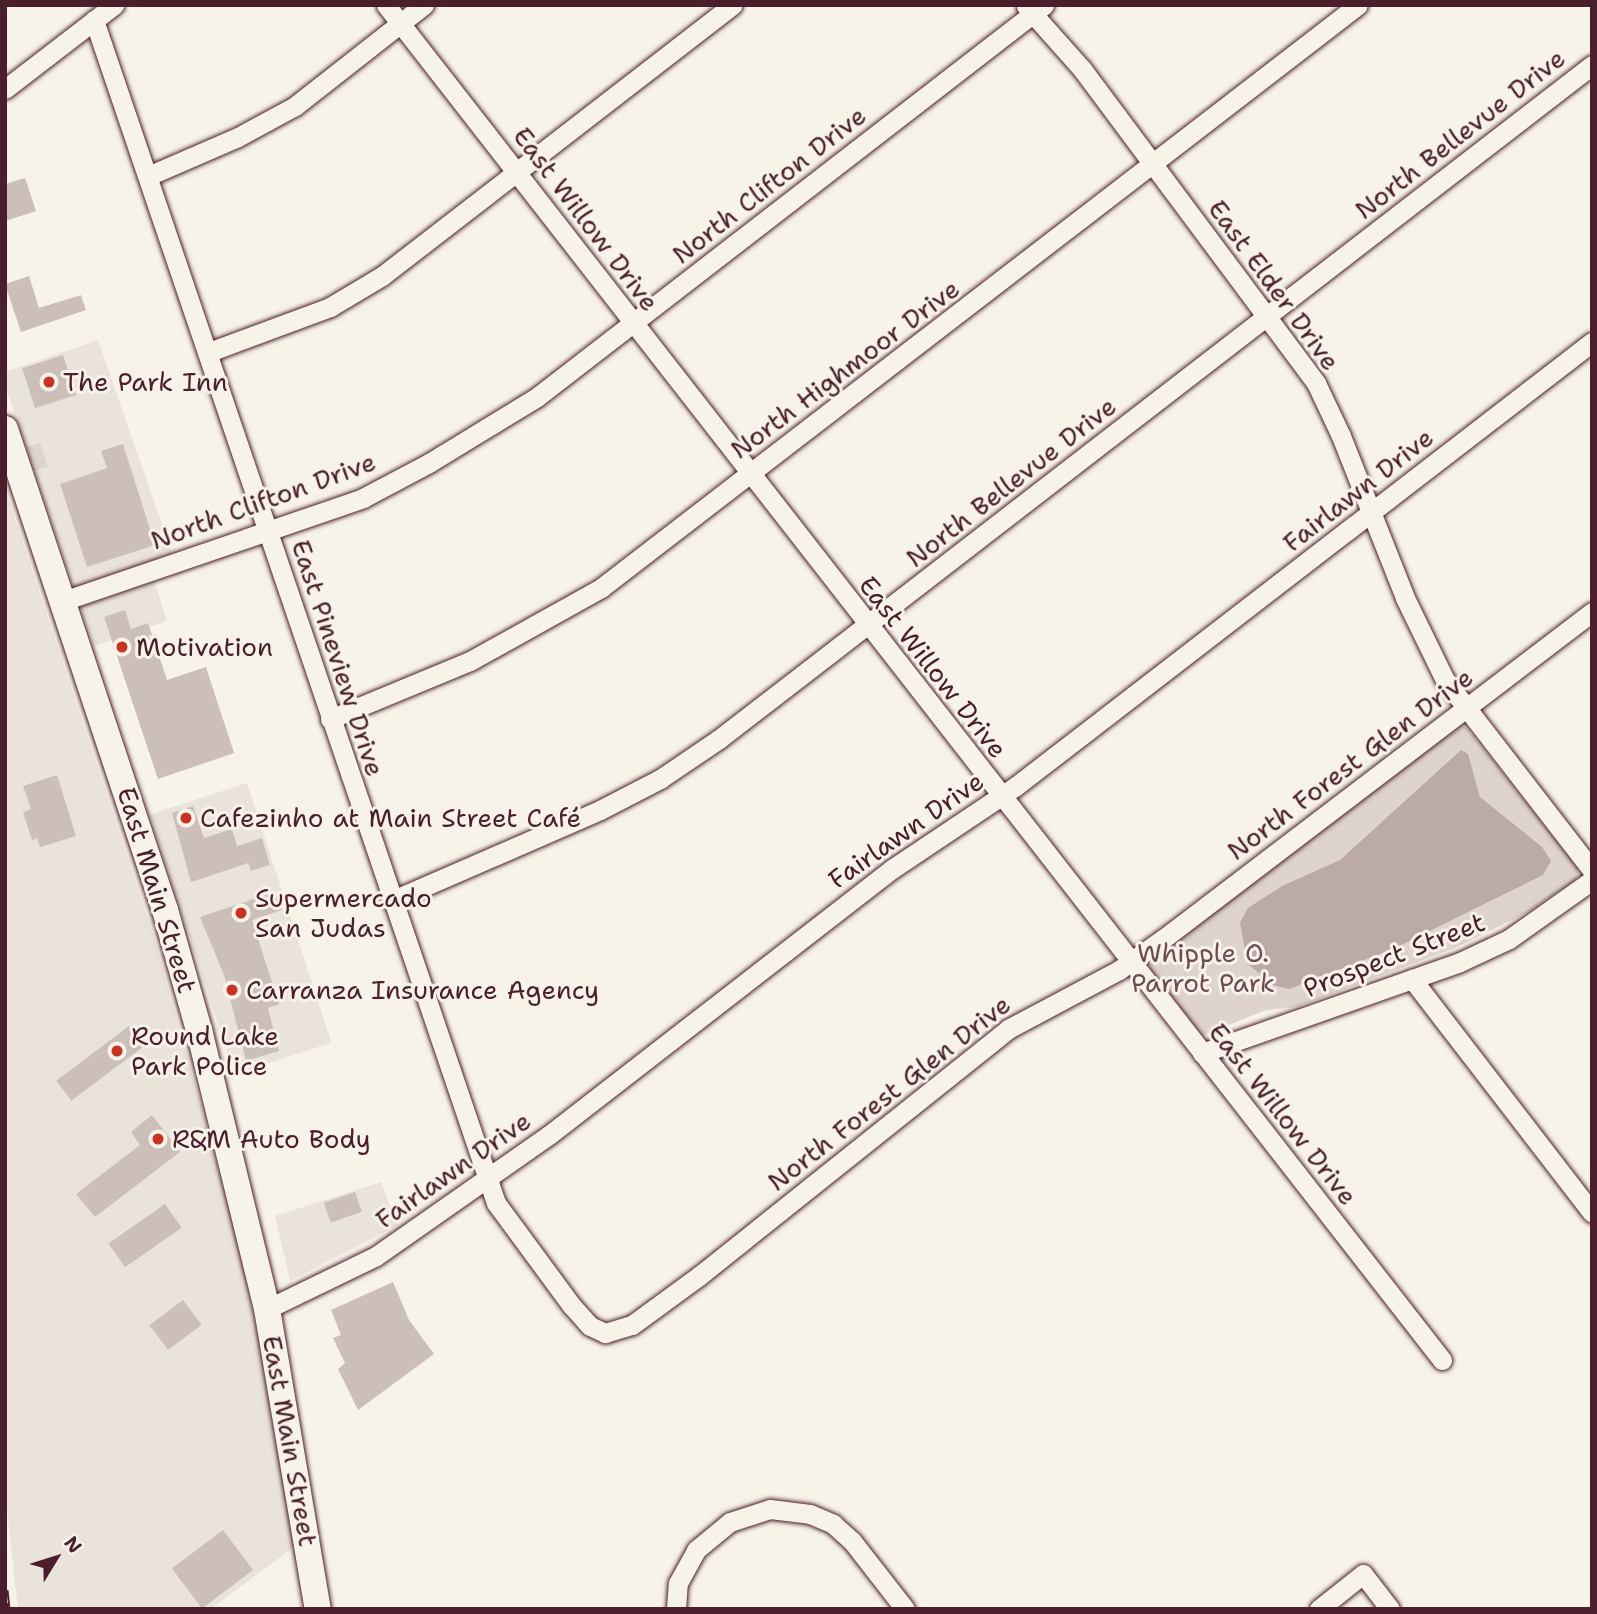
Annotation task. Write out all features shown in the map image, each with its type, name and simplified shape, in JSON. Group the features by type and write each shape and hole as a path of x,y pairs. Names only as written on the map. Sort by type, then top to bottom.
{"main road":[{"name":"East Main Street","path":"5,429 174,939 267,1309 318,1609"}],"street":[{"path":"5,89 114,5"},
{"name":"East Willow Drive","path":"386,5 517,169 632,324 1441,1360"},
{"path":"148,176 238,137 295,106 424,5"},
{"path":"209,352 330,307 433,240 517,169 733,5"},
{"name":"North Highmoor Drive","path":"330,719 530,631 601,588 1358,5"},
{"name":"East Elder Drive","path":"1034,8 1316,383 1411,610 1445,680 1592,870"},
{"name":"North Clifton Drive","path":"63,601 363,498 429,463 537,397 1034,8"},
{"name":"East Pineview Drive","path":"94,20 209,352 391,901 496,1203 564,1295"},
{"name":"North Bellevue Drive","path":"391,901 537,840 660,779 868,626 1592,65"},
{"name":"Fairlawn Drive","path":"267,1309 376,1256 488,1180 892,869 1001,796 1592,341"},
{"name":"North Forest Glen Drive","path":"564,1295 590,1326 605,1333 632,1325 1008,1029 1131,962 1592,612"},
{"name":"Prospect Street","path":"1202,1053 1412,979 1509,939 1592,880"},
{"path":"1412,979 1592,1213"},
{"path":"676,1609 678,1583 696,1549 730,1522 770,1509 810,1514 833,1524 852,1541 905,1609"},
{"path":"1319,1609 1363,1574 1390,1609"}],"shaded area":[{"path":"98,340 173,556 149,565 167,621 94,646 5,385 5,372"},
{"path":"5,489 152,931 234,1223 302,1541 211,1609 18,1609 5,1492"},
{"path":"1461,750 1468,754 1480,797 1542,847 1551,861 1543,875 1395,948 1289,989 1273,985 1247,963 1240,922 1248,908 1282,886 1340,860"},
{"path":"247,783 331,1043 234,1074 150,815"},
{"path":"381,1182 398,1225 290,1281 275,1216"}],"green space":[{"path":"40,443 48,467 34,471 27,447"},
{"name":"Whipple O. Parrot Park","path":"1459,726 1466,727 1578,868 1576,880 1528,912 1455,948 1296,1007 1266,1010 1202,1036 1149,969 1156,957"}],"building":[{"path":"25,178 36,211 5,221 5,184"},
{"path":"29,276 39,308 81,295 86,310 21,332 5,284"},
{"name":"The Park Inn","path":"63,355 76,395 35,408 22,368"},
{"path":"123,444 155,545 87,567 60,484 107,468 101,451"},
{"path":"125,610 131,629 148,623 167,680 206,667 234,753 158,779 104,617"},
{"path":"57,775 76,836 40,847 37,838 32,840 23,812 31,809 23,786"},
{"path":"193,806 204,838 232,829 237,846 262,838 270,865 251,871 248,863 191,882 172,813"},
{"path":"275,892 282,910 252,920 279,1004 268,1008 279,1051 246,1061 224,975 200,917"},
{"path":"129,1026 144,1046 71,1101 56,1081"},
{"path":"152,1115 180,1152 95,1217 76,1194 140,1145 131,1132"},
{"path":"355,1192 362,1212 331,1223 324,1203"},
{"path":"165,1204 182,1228 125,1267 108,1244"},
{"path":"393,1282 409,1320 434,1354 358,1410 338,1369 345,1363 333,1338 341,1335 331,1310"},
{"path":"183,1300 202,1325 168,1350 149,1325"},
{"path":"223,1530 253,1570 202,1608 172,1569"}],"railway":[{"path":"5,1590 7,1609"}],"place":[{"name":"The Park Inn","path":"49,382"},
{"name":"Motivation","path":"122,647"},
{"name":"Cafezinho at Main Street Café","path":"186,818"},
{"name":"Supermercado San Judas","path":"241,913"},
{"name":"Carranza Insurance Agency","path":"232,990"},
{"name":"Round Lake Park Police","path":"117,1051"},
{"name":"R&M Auto Body","path":"158,1139"}]}
